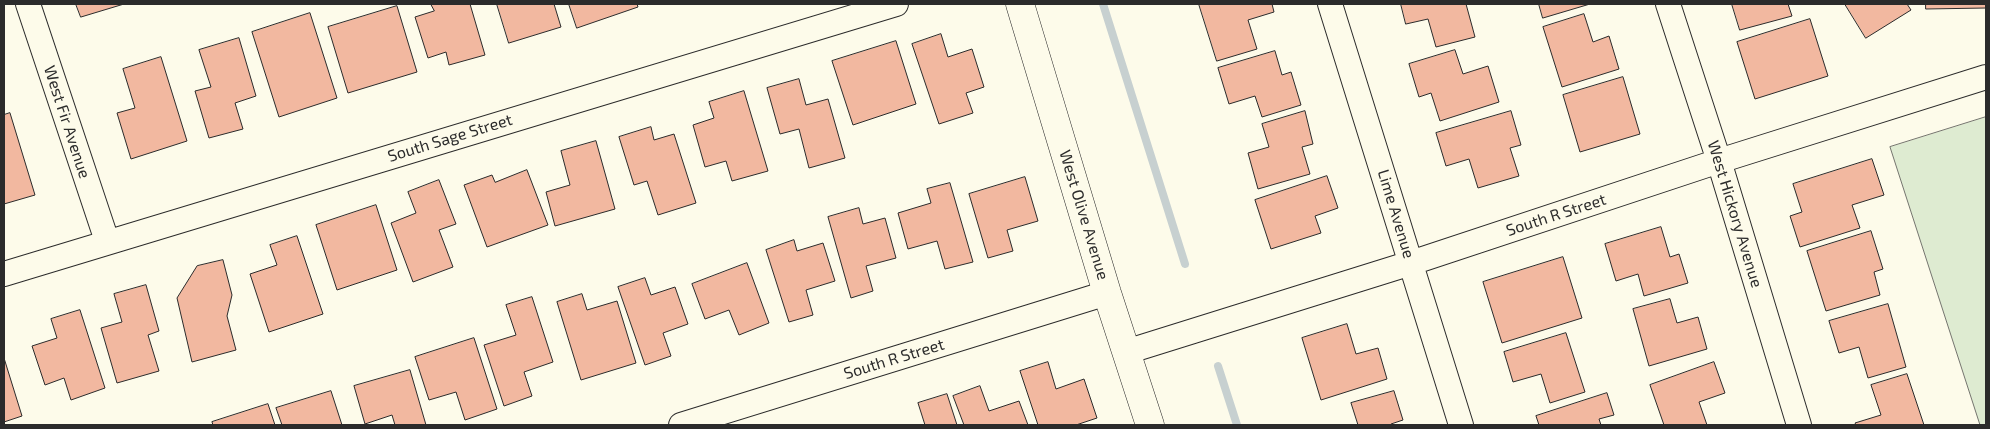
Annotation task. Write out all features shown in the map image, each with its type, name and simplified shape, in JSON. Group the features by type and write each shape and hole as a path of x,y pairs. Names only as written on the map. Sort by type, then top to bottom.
{"street":[{"name":"West Fir Avenue","path":"28,4 107,241"},
{"name":"South Sage Street","path":"4,274 107,241 896,4"},
{"name":"West Olive Avenue","path":"1020,4 1107,293 1150,425"},
{"name":"Lime Avenue","path":"1330,4 1461,425"},
{"name":"West Hickory Avenue","path":"1668,4 1719,161 1799,425"},
{"name":"South R Street","path":"1126,352 1411,263 1719,161 1986,77"},
{"name":"South R Street","path":"681,425 1107,293"}],"green space":[{"path":"1986,117 1986,425 1980,425 1890,147"}],"building":[{"path":"76,4 124,4 81,17"},
{"path":"431,4 470,4 485,55 449,65 446,52 428,58 415,17 434,11"},
{"path":"497,4 554,4 561,27 509,43"},
{"path":"569,4 637,4 638,7 577,28"},
{"path":"1199,4 1272,4 1274,12 1248,20 1257,49 1217,61"},
{"path":"1401,4 1466,4 1475,37 1436,47 1428,19 1406,24"},
{"path":"1539,4 1590,4 1543,18"},
{"path":"1732,4 1788,4 1792,16 1740,30"},
{"path":"1845,4 1907,4 1911,10 1866,38"},
{"path":"1926,4 1986,4 1986,8 1926,9"},
{"path":"397,6 417,72 348,93 328,27"},
{"path":"310,13 337,98 279,117 252,32"},
{"path":"1584,14 1593,42 1609,36 1619,69 1562,87 1543,27"},
{"path":"1810,19 1828,76 1755,99 1737,42"},
{"path":"941,34 948,57 972,49 984,87 966,93 973,113 939,124 912,44"},
{"path":"239,38 256,96 235,103 243,129 209,138 195,91 211,87 199,50"},
{"path":"896,41 916,104 853,125 832,61"},
{"path":"1455,50 1463,74 1488,66 1499,102 1440,121 1431,93 1419,97 1409,64"},
{"path":"1275,51 1282,75 1291,72 1301,105 1262,117 1255,96 1229,104 1218,68"},
{"path":"161,57 187,141 131,159 117,113 135,108 123,69"},
{"path":"1623,77 1640,134 1580,152 1563,95"},
{"path":"799,79 806,105 828,99 845,158 809,168 799,129 780,134 767,88"},
{"path":"744,91 768,171 732,181 726,161 705,167 693,125 714,118 709,102"},
{"path":"1305,111 1313,144 1302,147 1310,174 1258,189 1248,153 1269,147 1262,124"},
{"path":"1511,111 1521,145 1510,148 1519,176 1478,188 1469,159 1446,166 1436,133"},
{"path":"10,113 35,195 4,204 4,115"},
{"path":"651,127 654,140 674,134 696,203 658,215 647,181 634,185 619,137"},
{"path":"596,141 615,209 555,226 546,192 570,185 561,151"},
{"path":"1872,159 1884,195 1852,205 1860,228 1800,247 1790,216 1802,212 1793,184"},
{"path":"527,170 548,225 487,247 464,185 492,175 495,182"},
{"path":"1327,176 1338,208 1315,216 1321,233 1271,249 1255,200"},
{"path":"1025,177 1038,221 1007,230 1013,251 988,258 969,194"},
{"path":"439,180 456,224 439,230 453,267 413,282 391,223 416,213 408,192"},
{"path":"950,183 973,262 945,269 937,241 908,249 898,213 931,203 927,189"},
{"path":"376,205 397,270 337,290 316,225"},
{"path":"859,208 863,224 885,218 896,258 866,266 873,291 851,298 828,217"},
{"path":"1661,227 1670,257 1679,254 1688,283 1644,296 1638,274 1616,281 1605,244"},
{"path":"1871,231 1883,269 1874,272 1880,295 1826,311 1807,251"},
{"path":"297,236 323,314 269,332 250,274 277,265 270,245"},
{"path":"794,240 797,251 823,243 835,281 806,290 813,315 789,322 766,250"},
{"path":"1563,257 1582,318 1502,343 1483,282"},
{"path":"223,260 232,295 227,316 236,350 192,362 177,298 197,266"},
{"path":"747,263 769,323 739,335 729,310 705,319 692,284"},
{"path":"645,278 651,295 675,287 688,324 663,333 671,356 645,365 618,287"},
{"path":"146,285 159,331 148,335 159,371 117,383 101,328 122,322 114,294"},
{"path":"582,294 587,310 617,301 636,363 581,380 557,302"},
{"path":"532,297 553,362 524,372 532,396 504,406 484,345 516,335 506,305"},
{"path":"1670,299 1677,323 1698,317 1707,349 1649,366 1633,309"},
{"path":"1888,304 1906,367 1868,378 1859,347 1839,353 1829,321"},
{"path":"80,310 105,388 71,400 64,378 45,385 32,346 57,338 51,319"},
{"path":"1347,324 1356,354 1378,348 1387,379 1321,400 1302,338"},
{"path":"1566,333 1585,392 1550,403 1541,374 1513,382 1504,352"},
{"path":"474,338 497,409 465,420 456,392 429,400 415,357"},
{"path":"4,358 22,416 4,422"},
{"path":"1048,362 1056,389 1084,379 1097,418 1076,425 1038,425 1020,371"},
{"path":"1714,362 1725,393 1699,402 1707,425 1664,425 1650,385"},
{"path":"410,370 426,425 395,425 392,415 365,424 354,386"},
{"path":"1907,374 1924,425 1856,425 1855,423 1881,415 1871,385"},
{"path":"980,386 989,411 1019,401 1028,425 964,425 953,396"},
{"path":"331,391 342,425 282,425 276,408"},
{"path":"1394,391 1403,420 1392,425 1358,425 1351,403"},
{"path":"1607,393 1614,415 1599,419 1601,425 1539,425 1536,416"},
{"path":"947,394 957,425 925,425 918,403"},
{"path":"268,404 275,425 213,425 212,422"}],"waterway":[{"path":"1103,4 1185,264"},
{"path":"1218,366 1237,425"}]}
